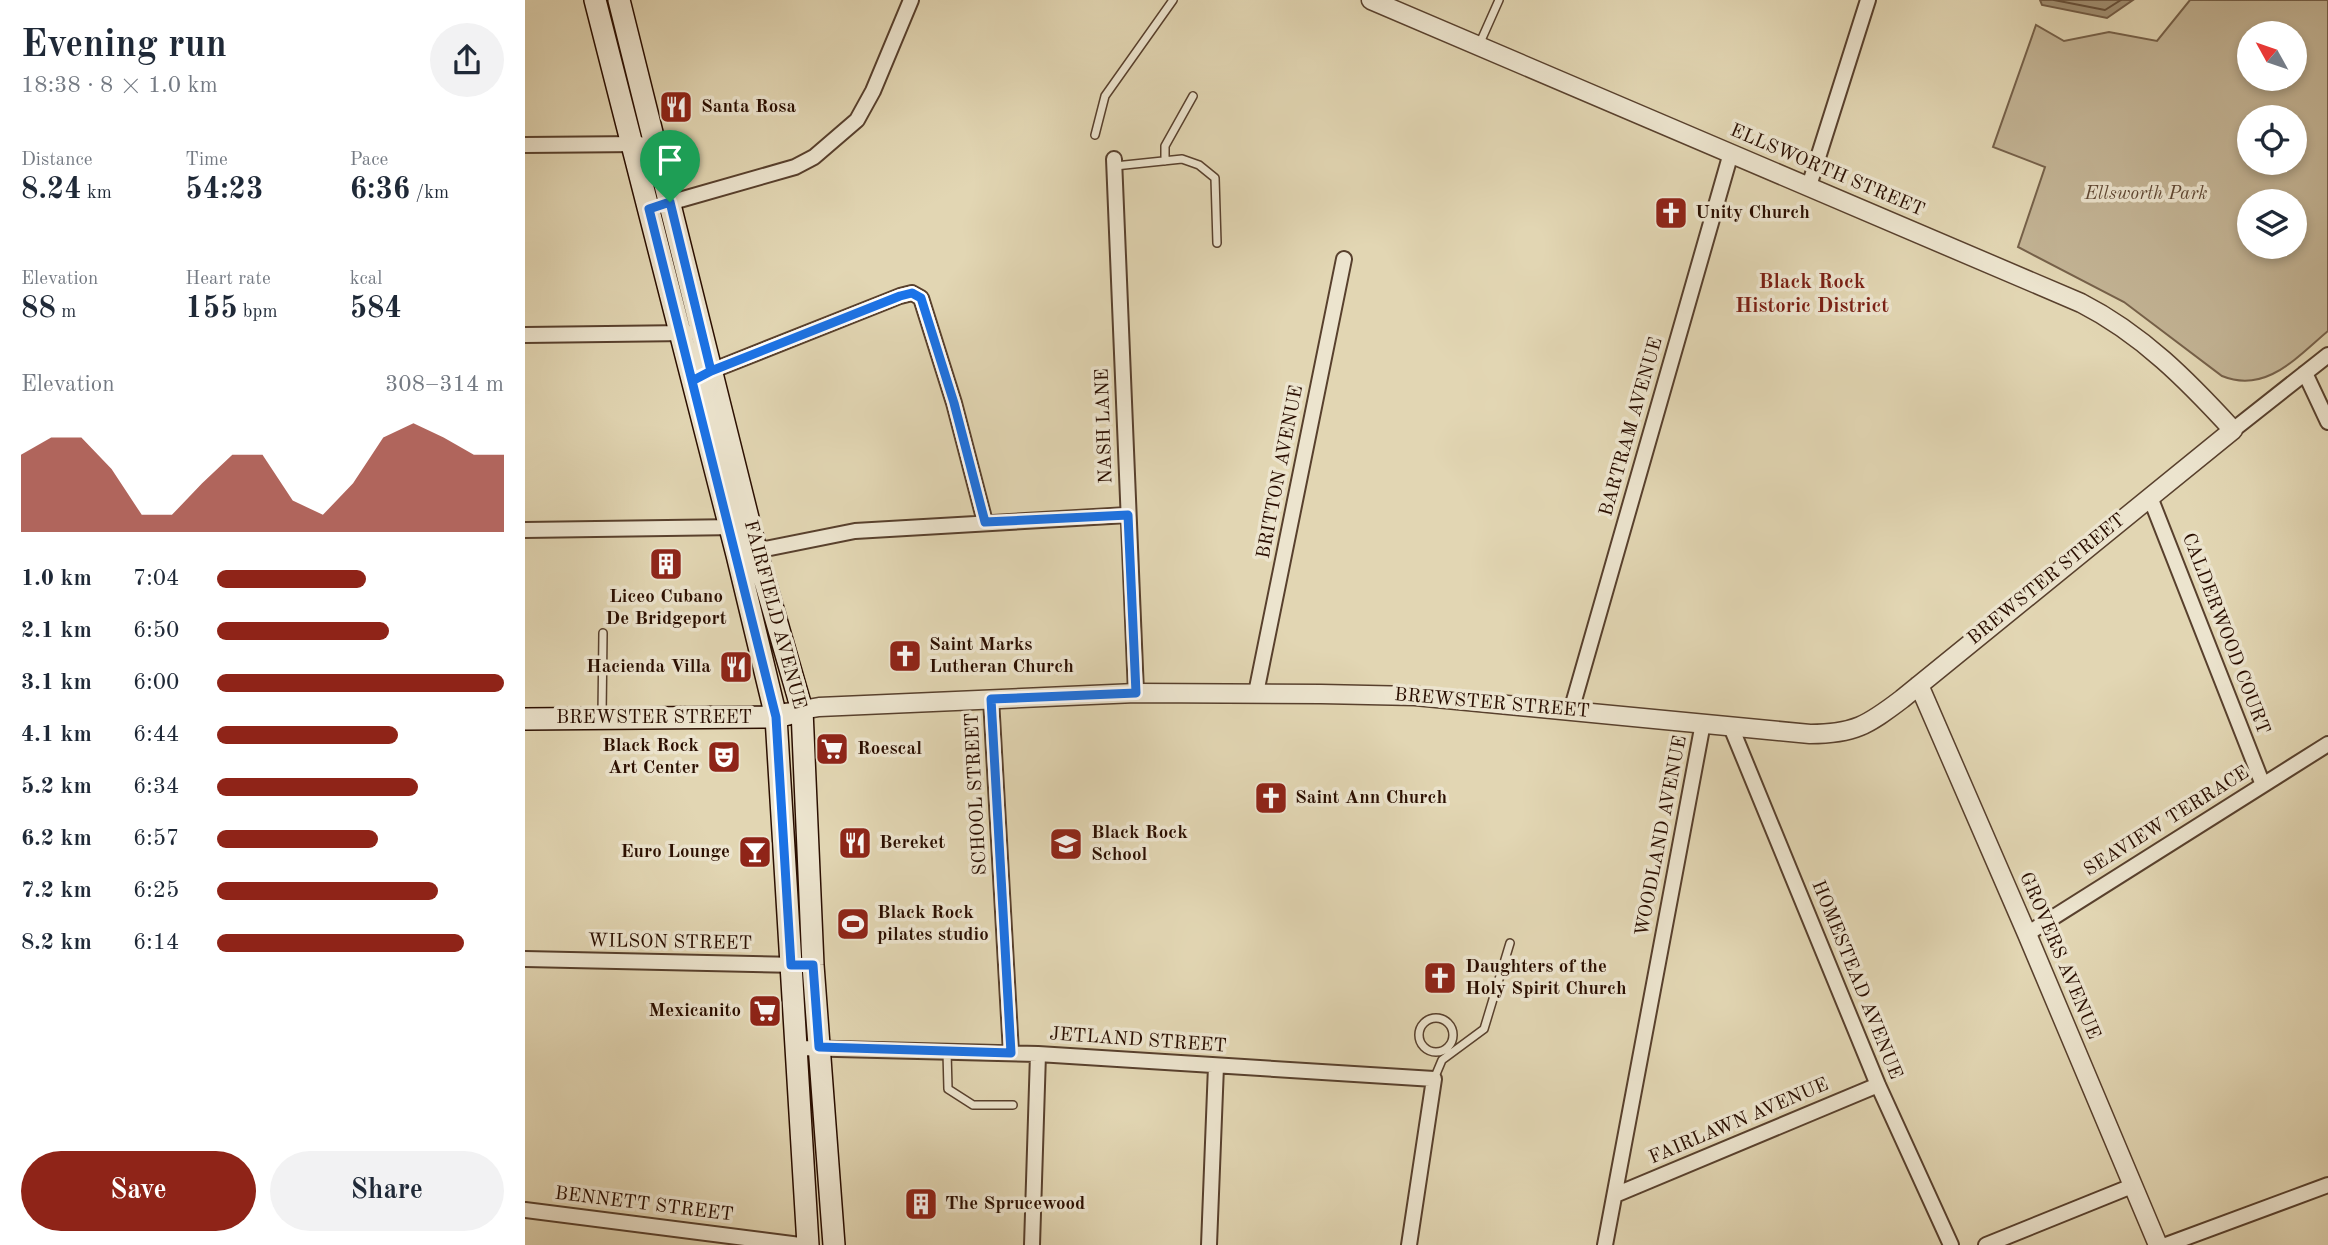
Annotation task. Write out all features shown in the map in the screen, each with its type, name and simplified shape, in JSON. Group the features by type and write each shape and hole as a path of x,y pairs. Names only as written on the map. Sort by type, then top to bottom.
{"main road":[{"name":"FAIRFIELD AVENUE","path":"595,0 692,381 801,710 813,965 834,1245"},
{"name":"FAIRFIELD AVENUE","path":"619,0 703,333 739,526"},
{"name":"FAIRFIELD AVENUE","path":"747,553 776,717 808,1245"},
{"name":"BREWSTER STREET","path":"525,719 776,717 801,710"}],"street":[{"path":"649,209 795,167 814,158 857,120 873,91 911,0"},
{"name":"ELLSWORTH STREET","path":"1371,0 2050,288 2111,319 2165,361 2233,430"},
{"path":"1809,186 1868,0"},
{"path":"525,145 655,144"},
{"name":"BARTRAM AVENUE","path":"1571,711 1731,153"},
{"name":"NASH LANE","path":"1114,162 1136,693"},
{"name":"BRITTON AVENUE","path":"1256,693 1344,259"},
{"path":"692,381 711,371 912,293 921,298 954,403 985,522"},
{"path":"525,335 703,333"},
{"name":"BREWSTER STREET","path":"801,710 1136,693 1415,696 1810,734 1844,732 1867,724 1919,685 2328,355"},
{"path":"2305,373 2328,422"},
{"name":"CALDERWOOD COURT","path":"2150,496 2263,785"},
{"path":"747,553 855,531 1128,515"},
{"path":"525,530 739,526"},
{"name":"GROVERS AVENUE","path":"1919,685 2158,1245"},
{"name":"SCHOOL STREET","path":"991,699 1011,1053"},
{"name":"WOODLAND AVENUE","path":"1605,1245 1703,723"},
{"name":"HOMESTEAD AVENUE","path":"1731,727 1878,1085 1951,1245"},
{"name":"SEAVIEW TERRACE","path":"2027,934 2328,744"},
{"name":"WILSON STREET","path":"525,959 813,965"},
{"name":"JETLAND STREET","path":"797,1048 1038,1054 1434,1079"},
{"path":"1032,1245 1038,1054"},
{"path":"1209,1245 1216,1066"},
{"path":"1409,1245 1434,1079"},
{"name":"FAIRLAWN AVENUE","path":"1615,1195 1878,1085"},
{"path":"2166,1245 2328,1185"},
{"path":"1986,1245 2132,1186"},
{"name":"BENNETT STREET","path":"525,1210 800,1245"}],"lane":[{"path":"1095,135 1105,96 1173,0"},
{"path":"1479,46 1499,0"},
{"path":"1165,161 1165,146 1193,96"},
{"path":"1114,162 1182,159 1199,165 1215,178 1217,243"},
{"path":"602,719 603,633"},
{"path":"1434,1079 1442,1060 1452,1049 1484,1029 1510,943"},
{"path":"1435,1018 1450,1025 1452,1049 1433,1052 1424,1047 1420,1042 1419,1032 1425,1023 1435,1018"},
{"path":"947,1051 948,1089 973,1105 1013,1105"}],"green space":[{"name":"Ellsworth Park","path":"2190,0 2328,0 2328,331 2292,361 2267,377 2238,380 2222,376 2124,302 2018,247 2045,167 1993,147 2036,25 2064,41 2109,32 2157,41"}],"water":[{"path":"2040,0 2133,0 2107,18 2042,5"}],"place":[{"name":"Santa Rosa","path":"676,107"},
{"name":"Unity Church","path":"1671,213"},
{"name":"Liceo Cubano De Bridgeport","path":"666,564"},
{"name":"Saint Marks Lutheran Church","path":"905,656"},
{"name":"Hacienda Villa","path":"736,667"},
{"name":"Roescal","path":"832,749"},
{"name":"Black Rock Art Center","path":"724,757"},
{"name":"Saint Ann Church","path":"1271,798"},
{"name":"Bereket","path":"855,843"},
{"name":"Black Rock School","path":"1066,844"},
{"name":"Euro Lounge","path":"755,852"},
{"name":"Black Rock pilates studio","path":"853,924"},
{"name":"Daughters of the Holy Spirit Church","path":"1440,978"},
{"name":"Mexicanito","path":"765,1011"},
{"name":"The Sprucewood","path":"921,1204"}],"district":[{"name":"Black Rock Historic District","path":"1812,294"}],"route":[{"path":"670,202 649,209 692,381 711,371 912,293 921,298 954,403 985,522 1128,515 1136,693 991,699 1011,1053 819,1047 813,965 791,965 776,717 692,381 711,371 670,202"}]}
